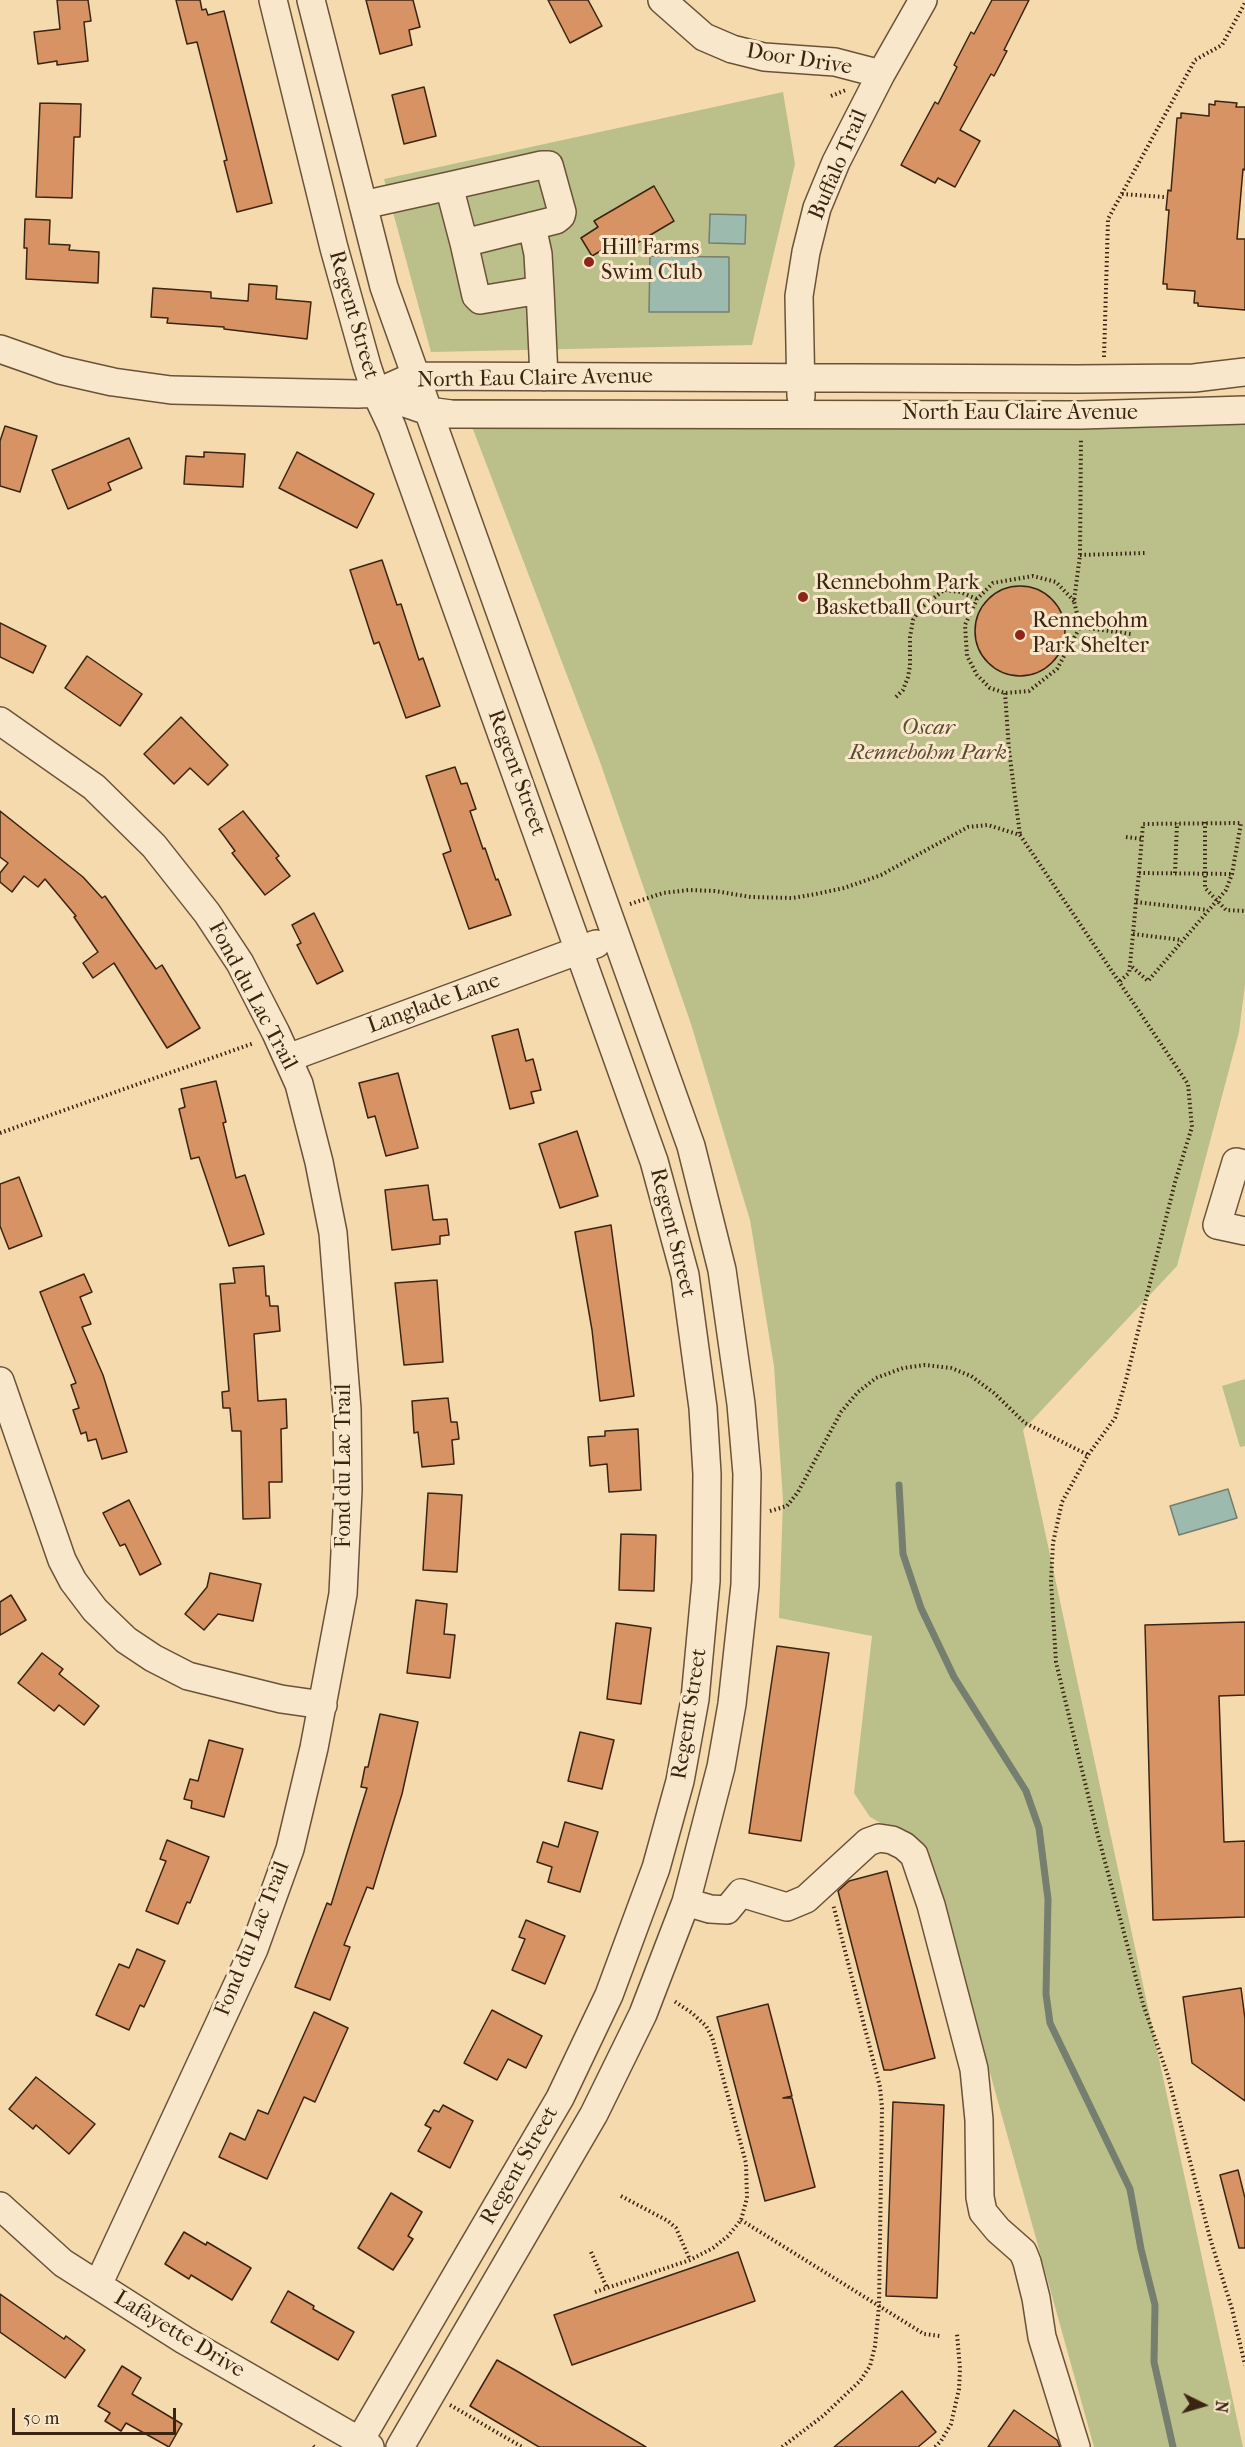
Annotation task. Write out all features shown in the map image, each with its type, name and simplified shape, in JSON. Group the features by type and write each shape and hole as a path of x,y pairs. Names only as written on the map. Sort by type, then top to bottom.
{"street":[{"name":"Regent Street","path":"273,0 334,248 376,393 392,427 654,1161 675,1235 693,1328 703,1408 707,1518 702,1637 695,1699 680,1781 657,1868 609,1995 560,2098 362,2445"},
{"name":"Regent Street","path":"311,0 384,287 688,1136 711,1219 731,1323 747,1474 745,1584 732,1704 721,1767 687,1902 643,2014 594,2114 400,2447"},
{"name":"Door Drive","path":"662,0 704,37 732,49 764,57 835,63 881,74"},
{"name":"Buffalo Trail","path":"801,415 799,296 806,252 817,208 836,162 881,74 923,0"},
{"path":"363,205 549,165 562,212 561,216 556,220 464,243"},
{"path":"449,186 477,296 480,300 540,290"},
{"path":"532,226 538,254 544,377"},
{"path":"0,348 60,370 113,382 171,390 376,393"},
{"name":"North Eau Claire Avenue","path":"376,393 414,376 1194,378 1245,372"},
{"name":"North Eau Claire Avenue","path":"376,393 428,411 451,414 801,415 1081,425 1245,410"},
{"name":"Fond du Lac Trail","path":"0,721 94,787 154,846 207,913 240,963 288,1058 299,1084 319,1162 333,1233 346,1409 348,1490 343,1594 323,1704 290,1849 254,1949 98,2285"},
{"name":"Langlade Lane","path":"288,1058 615,937"},
{"path":"1245,1164 1236,1162 1217,1225 1245,1231"},
{"path":"0,1381 62,1560 73,1581 95,1610 126,1640 153,1658 188,1676 281,1699 323,1704"},
{"path":"687,1902 710,1909 727,1910 741,1893 787,1907 806,1899 868,1842 879,1838 892,1840 914,1855 931,1905 974,2068 979,2120 980,2197 983,2212 998,2230 1023,2253 1027,2262 1042,2337 1076,2447"},
{"name":"Lafayette Drive","path":"0,2206 63,2263 184,2340 362,2445"}],"path":[{"path":"1104,357 1108,219 1195,60 1222,45 1245,3"},
{"path":"831,96 846,90"},
{"path":"1122,194 1164,198"},
{"path":"1074,601 1056,582 1033,576 993,583 977,599 965,626 967,656 977,675 990,688 1005,693 1029,691 1057,669 1080,627 1074,601 1080,555 1081,425"},
{"path":"1080,555 1145,553"},
{"path":"896,697 903,690 908,677 910,637 914,620 921,608 944,590 960,592 977,599"},
{"path":"1080,627 1131,634"},
{"path":"1005,693 1009,750 1020,835 1188,1084 1192,1127 1175,1182 1118,1408 1115,1418 1088,1455 1062,1502 1053,1543 1051,1582 1056,1662 1113,1895 1143,2004 1168,2076 1210,2238 1232,2309 1245,2365"},
{"path":"1205,822 1205,888 1226,910 1245,911"},
{"path":"1175,873 1177,823"},
{"path":"1120,981 1129,973 1143,824 1241,823 1232,874 1226,891 1148,981 1130,965"},
{"path":"624,906 663,893 689,890 715,891 751,897 793,898 816,894 844,888 881,874 968,827 988,825 1020,835"},
{"path":"1126,837 1142,839"},
{"path":"1139,873 1232,874"},
{"path":"1136,902 1209,910"},
{"path":"1133,934 1183,940"},
{"path":"0,1133 250,1045"},
{"path":"763,1511 776,1511 787,1506 798,1492 841,1412 858,1392 876,1378 903,1368 925,1365 951,1368 971,1376 994,1393 1025,1423 1088,1455"},
{"path":"782,2447 823,2416 860,2381 870,2366 875,2346 879,2306 882,2108 880,2087 839,1931 828,1877"},
{"path":"595,2292 690,2260 713,2248 728,2236 741,2220 747,2198 746,2163 712,2037 706,2026 693,2013 668,1997"},
{"path":"621,2196 668,2221 676,2228 690,2260"},
{"path":"741,2220 924,2334 940,2336"},
{"path":"591,2252 607,2288"},
{"path":"934,2447 941,2441 951,2424 959,2389 957,2334"},
{"path":"446,2402 522,2447"}],"green space":[{"name":"Hill Farms Swim Club","path":"783,92 795,164 752,345 431,352 384,179"},
{"name":"Oscar Rennebohm Park","path":"471,424 1245,424 1245,985 1239,1032 1177,1266 1023,1430 1243,2447 1094,2447 928,1850 870,1817 854,1793 872,1636 779,1618 783,1501 774,1366 750,1220 691,1024 599,759"},
{"path":"1245,1379 1245,1446 1240,1447 1222,1386"}],"shaded area":[{"path":"710,214 746,215 745,244 709,243"},
{"path":"650,256 729,257 729,312 649,312"},
{"path":"1228,1489 1237,1518 1179,1535 1170,1506"}],"building":[{"path":"57,0 88,0 91,21 84,22 88,61 57,65 57,61 38,64 34,32 60,29"},
{"path":"176,0 200,0 202,10 206,9 208,15 224,11 272,203 237,212 224,161 227,160 197,42 187,44"},
{"path":"366,0 413,0 420,27 409,30 412,45 380,54"},
{"path":"548,0 588,0 602,26 570,43"},
{"path":"992,0 1029,0 994,76 991,74 960,130 980,141 955,187 938,178 935,183 901,165 935,102 938,104 957,67 954,65 971,32 974,34"},
{"path":"424,87 436,136 404,144 392,95"},
{"path":"1215,101 1237,103 1236,107 1245,107 1245,170 1243,169 1237,239 1245,239 1245,310 1198,306 1198,303 1194,303 1195,291 1167,289 1167,284 1163,284 1169,210 1166,210 1168,190 1171,191 1177,118 1181,118 1181,113 1209,116 1209,104 1215,105"},
{"path":"40,103 81,104 80,137 74,137 72,198 36,197"},
{"path":"654,186 674,221 615,256 609,246 592,256 581,238 598,227 594,221"},
{"path":"25,219 50,220 49,244 70,245 69,250 99,252 98,283 26,279"},
{"path":"249,284 277,286 276,299 311,302 307,339 224,329 224,327 167,323 168,318 151,317 153,288 211,292 211,298 248,301"},
{"path":"5,426 37,436 20,492 0,486 0,441"},
{"path":"129,438 142,468 108,483 111,490 68,509 52,470"},
{"path":"204,452 245,454 243,487 184,484 186,456 204,457"},
{"path":"297,452 374,494 357,528 279,488"},
{"path":"382,560 397,605 401,604 419,660 423,658 440,706 406,718 379,642 374,644 350,570"},
{"name":"Rennebohm Park Shelter","path":"1020,586 1037,590 1052,599 1061,614 1065,631 1061,648 1052,663 1037,672 1020,676 1003,672 988,663 979,648 975,631 979,614 988,599 1003,590"},
{"path":"0,623 46,646 33,673 0,657"},
{"path":"87,656 142,694 120,726 65,688"},
{"path":"181,717 228,765 208,785 190,768 174,784 144,754"},
{"path":"455,767 461,784 467,783 476,809 470,811 483,849 485,848 511,915 469,929 443,854 451,851 426,776"},
{"path":"0,811 83,877 102,898 105,896 156,969 162,965 200,1028 167,1048 114,963 93,978 83,963 98,952 74,917 76,916 45,879 38,887 24,876 12,892 0,882 0,873 8,863 0,857"},
{"path":"243,811 279,856 276,858 290,876 265,895 232,853 235,851 219,829"},
{"path":"314,913 343,971 317,984 297,945 301,943 292,925"},
{"path":"518,1029 526,1061 533,1059 541,1090 531,1092 534,1103 510,1109 492,1036"},
{"path":"398,1073 418,1148 386,1156 375,1116 368,1118 359,1083"},
{"path":"216,1081 236,1178 245,1175 264,1234 229,1246 199,1157 191,1159 179,1109 185,1107 181,1089"},
{"path":"577,1131 598,1196 560,1208 539,1144"},
{"path":"19,1177 42,1236 9,1249 0,1226 0,1184"},
{"path":"428,1185 433,1220 447,1219 449,1235 440,1236 440,1244 392,1250 385,1190"},
{"path":"611,1225 634,1396 600,1401 592,1330 575,1232"},
{"path":"264,1266 266,1296 269,1296 270,1306 278,1306 280,1331 254,1334 258,1401 286,1399 287,1428 281,1429 282,1482 269,1482 270,1518 243,1519 241,1431 232,1431 230,1408 223,1408 222,1392 229,1391 220,1284 235,1283 233,1268"},
{"path":"84,1274 92,1292 80,1297 91,1324 82,1327 103,1375 127,1452 102,1459 96,1439 88,1441 86,1432 81,1434 73,1410 79,1408 71,1385 76,1383 40,1292"},
{"path":"437,1280 443,1362 404,1365 395,1283"},
{"path":"448,1398 451,1422 457,1422 459,1439 452,1440 454,1464 422,1467 418,1432 414,1433 412,1401"},
{"path":"638,1429 641,1490 609,1492 607,1464 590,1466 588,1437 605,1436 605,1431"},
{"path":"428,1493 462,1495 457,1572 423,1570"},
{"path":"129,1500 161,1564 140,1575 125,1544 120,1546 103,1513"},
{"path":"621,1534 656,1535 654,1591 619,1590"},
{"path":"210,1573 261,1584 253,1621 218,1614 204,1630 185,1614 207,1587"},
{"path":"11,1595 26,1620 0,1635 0,1602"},
{"path":"416,1600 447,1604 444,1634 455,1635 450,1678 407,1673"},
{"path":"1245,1622 1245,1695 1219,1696 1224,1842 1245,1841 1245,1917 1153,1920 1145,1625"},
{"path":"616,1623 651,1628 641,1704 607,1699"},
{"path":"777,1646 829,1653 801,1841 749,1833"},
{"path":"42,1653 63,1669 59,1674 99,1706 84,1725 59,1705 54,1711 18,1683"},
{"path":"380,1714 418,1722 402,1794 373,1889 367,1887 344,1945 350,1947 330,2000 295,1987 327,1903 331,1905 367,1788 361,1787"},
{"path":"580,1732 614,1740 602,1789 568,1781"},
{"path":"209,1740 243,1749 224,1817 191,1808 192,1801 184,1799 190,1779 198,1781"},
{"path":"565,1822 598,1832 580,1892 548,1882 552,1867 537,1862 543,1842 558,1847"},
{"path":"167,1840 209,1857 190,1903 187,1902 178,1924 146,1911 166,1861 160,1859"},
{"path":"887,1871 935,2058 891,2070 884,2070 838,1891 849,1881"},
{"path":"526,1920 565,1936 545,1984 512,1970 525,1939 519,1937"},
{"path":"137,1949 165,1961 144,2007 140,2005 129,2030 96,2015 119,1964 129,1968"},
{"path":"1241,1988 1245,2019 1245,2101 1192,2063 1183,1997"},
{"path":"768,2004 792,2096 783,2098 792,2098 815,2187 765,2201 717,2017"},
{"path":"492,2010 542,2036 526,2068 508,2059 497,2080 464,2063"},
{"path":"314,2012 348,2028 315,2102 304,2097 267,2179 219,2157 230,2133 245,2140 258,2110 268,2114"},
{"path":"36,2077 95,2124 69,2154 36,2125 33,2129 9,2109"},
{"path":"893,2102 944,2105 937,2298 886,2296"},
{"path":"443,2105 473,2121 450,2168 418,2151 431,2128 425,2125 434,2110 439,2112"},
{"path":"1238,2170 1245,2198 1245,2248 1239,2248 1220,2175"},
{"path":"391,2193 422,2212 408,2236 413,2239 393,2270 358,2248"},
{"path":"184,2232 206,2245 207,2242 251,2268 232,2300 191,2275 189,2279 165,2264"},
{"path":"738,2252 755,2301 572,2365 554,2315"},
{"path":"288,2291 314,2306 313,2309 354,2332 338,2360 271,2322"},
{"path":"0,2294 64,2339 66,2336 85,2350 65,2378 0,2332"},
{"path":"497,2360 646,2447 539,2447 470,2406"},
{"path":"122,2366 141,2378 132,2394 182,2424 169,2447 126,2423 121,2431 105,2421 110,2413 98,2406"},
{"path":"902,2391 936,2432 918,2447 834,2447"},
{"path":"1014,2410 1057,2440 1060,2447 988,2447"}],"waterway":[{"path":"899,1485 903,1554 921,1608 954,1677 1026,1791 1039,1828 1048,1899 1046,1994 1050,2023 1130,2189 1141,2249 1155,2305 1154,2362 1173,2447"}],"place":[{"name":"Hill Farms Swim Club","path":"589,262"},
{"name":"Rennebohm Park Basketball Court","path":"803,597"},
{"name":"Rennebohm Park Shelter","path":"1020,635"}]}
